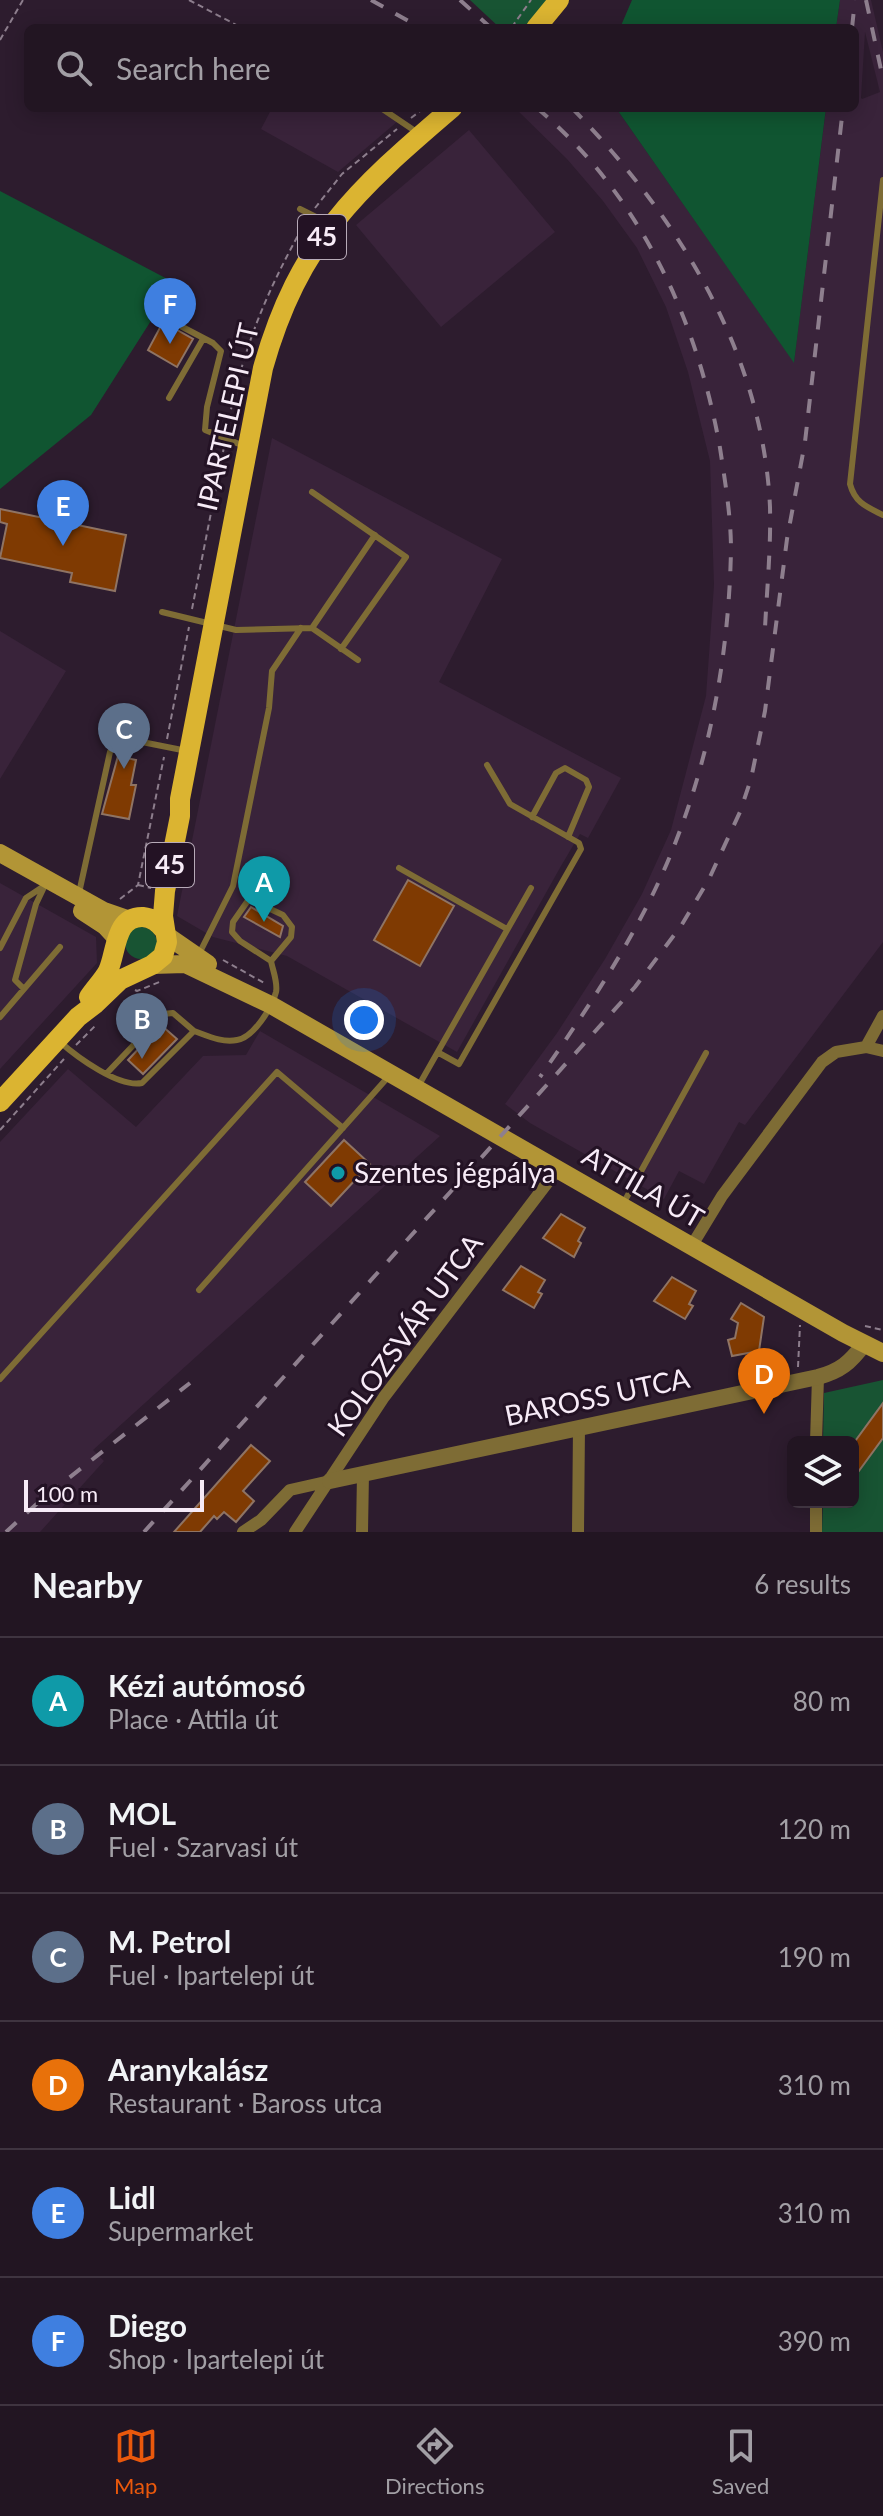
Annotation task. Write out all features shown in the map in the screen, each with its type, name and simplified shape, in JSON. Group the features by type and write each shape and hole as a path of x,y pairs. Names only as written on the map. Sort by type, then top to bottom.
{"main road":[{"path":"539,24 559,0"},
{"name":"IPARTELEPI ÚT","path":"180,799 263,368 277,319 301,270 331,224 375,175 447,112"},
{"name":"45","path":"0,1102 78,1017 107,972 121,928 133,919 150,897 180,799"},
{"name":"45","path":"78,1017 120,980 163,956 165,891 180,816 180,799"},
{"path":"0,853 99,922 117,942 127,961 149,966"},
{"path":"41,880 104,911 133,919"},
{"name":"45","path":"133,919 148,918 165,933"},
{"name":"ATTILA ÚT","path":"165,933 271,1005 691,1247 883,1353"},
{"name":"ATTILA ÚT","path":"149,966 185,964 271,1005"}],"street":[{"path":"866,1047 883,1016"},
{"path":"691,1247 722,1196 822,1062 836,1052 866,1047 883,1051"},
{"name":"KOLOZSVÁR UTCA","path":"295,1532 384,1397 557,1170"},
{"name":"BAROSS UTCA","path":"330,1481 818,1377 842,1369 864,1344"},
{"path":"816,1436 818,1377"},
{"path":"578,1532 579,1427"},
{"path":"362,1532 363,1474"},
{"path":"243,1532 261,1520 290,1490 330,1481"},
{"path":"816,1508 816,1532"}],"lane":[{"path":"387,112 421,135"},
{"path":"883,180 850,484 854,497 861,504 883,515"},
{"path":"300,209 331,224"},
{"path":"169,320 221,351 207,407 205,430 247,448"},
{"path":"169,398 203,339"},
{"path":"312,492 406,557 341,649"},
{"path":"312,628 375,535"},
{"path":"162,612 236,630 312,628 358,660"},
{"path":"198,957 233,886 269,708 272,671 301,628"},
{"path":"78,897 113,745 127,739 189,751"},
{"path":"439,1053 459,1064 580,853 579,843 506,801 487,765"},
{"path":"532,817 556,773 565,768 586,780 589,787 568,837"},
{"path":"399,868 507,929"},
{"path":"0,948 3,933 41,880"},
{"path":"24,989 15,980 41,880"},
{"path":"417,1088 531,888"},
{"path":"107,1073 163,1014 173,1013 194,1031 215,1039 241,1040 250,1034 271,1005 277,990 271,961 240,941 232,932 233,922 249,899 283,915 292,927 291,937 271,961"},
{"path":"0,1017 60,947"},
{"path":"57,1040 83,1061 127,1083 142,1083 194,1031"},
{"path":"621,1207 706,1053"},
{"path":"0,1379 277,1072 343,1128"},
{"path":"199,1290 391,1074"}],"path":[{"path":"0,40 23,0"},
{"path":"189,0 234,24"},
{"path":"514,24 531,0"},
{"path":"798,1381 803,1310"}],"shaded area":[{"path":"840,0 871,0 883,52 883,942 745,1125 739,1122 704,1184 679,1171 664,1199 530,1123 505,1104 557,1033 605,959 642,894 671,830 706,696 714,585 710,461 688,372 666,307 637,248 603,201 567,159 519,112 619,112 794,362 825,112 859,112 859,24 837,24","holes":["865,32 880,92 861,98"]},
{"path":"270,112 383,112 398,121 338,172 261,129"},
{"path":"469,130 555,232 441,327 356,225"},
{"path":"272,438 502,559 439,682 621,778 588,838 580,834 457,1052 287,956 213,937 177,916"},
{"path":"0,631 66,671 0,779"},
{"path":"0,883 96,937 97,963 0,1069"},
{"path":"260,1031 440,1136 93,1450 104,1461 40,1532 0,1532 0,1142 68,1069 136,1127 203,1056 246,1055"}],"green space":[{"path":"470,0 549,0 529,24 496,24"},
{"path":"632,0 840,0 837,24 622,24"},
{"path":"619,112 825,112 794,363"},
{"path":"0,191 175,283 91,415 0,489"},
{"path":"141,927 152,932 157,943 152,954 141,959 130,954 125,943 130,932"},
{"path":"883,1380 883,1532 822,1532 823,1508 859,1508 859,1436 823,1436 824,1393"}],"building":[{"path":"163,322 193,339 177,367 148,350"},
{"path":"0,509 126,535 115,591 70,582 72,573 0,558 7,524 0,522"},
{"path":"118,756 136,760 131,785 136,785 129,819 102,814"},
{"path":"408,880 454,906 420,966 374,940"},
{"path":"251,907 283,926 280,937 244,917"},
{"path":"161,1025 177,1039 143,1074 128,1060"},
{"name":"Szentes jégpálya","path":"344,1140 370,1164 331,1206 305,1182"},
{"path":"561,1214 585,1228 574,1257 543,1238"},
{"path":"521,1266 545,1280 534,1308 503,1290"},
{"path":"672,1277 696,1291 689,1304 693,1306 685,1319 654,1301"},
{"path":"741,1303 764,1317 759,1351 732,1356 728,1340 735,1338 738,1323 731,1319"},
{"path":"883,1403 883,1438 859,1471 859,1436"},
{"path":"251,1445 270,1461 243,1491 254,1501 236,1522 224,1512 217,1519 214,1516 200,1532 174,1532"}],"railway":[{"path":"371,0 414,24"},
{"path":"460,0 487,24"},
{"path":"852,24 855,0"},
{"path":"866,0 883,79"},
{"path":"540,1077 632,934 663,873 689,806 716,698 727,624 731,550 726,486 710,400 679,306 634,219 573,142 541,112"},
{"path":"576,112 646,194 679,241 708,290 732,341 751,394 764,450 770,507 765,628"},
{"path":"144,1532 635,987 681,926 709,879 740,812 751,779 765,711 787,539 805,442 843,112"},
{"path":"6,1532 42,1499 190,1383"}],"place":[{"name":"Diego","path":"170,344"},
{"name":"Lidl","path":"63,546"},
{"name":"M. Petrol","path":"124,769"},
{"name":"Kézi autómosó","path":"264,922"},
{"name":"MOL","path":"142,1059"},
{"name":"Szentes jégpálya","path":"338,1173"},
{"name":"Aranykalász","path":"764,1414"}]}
